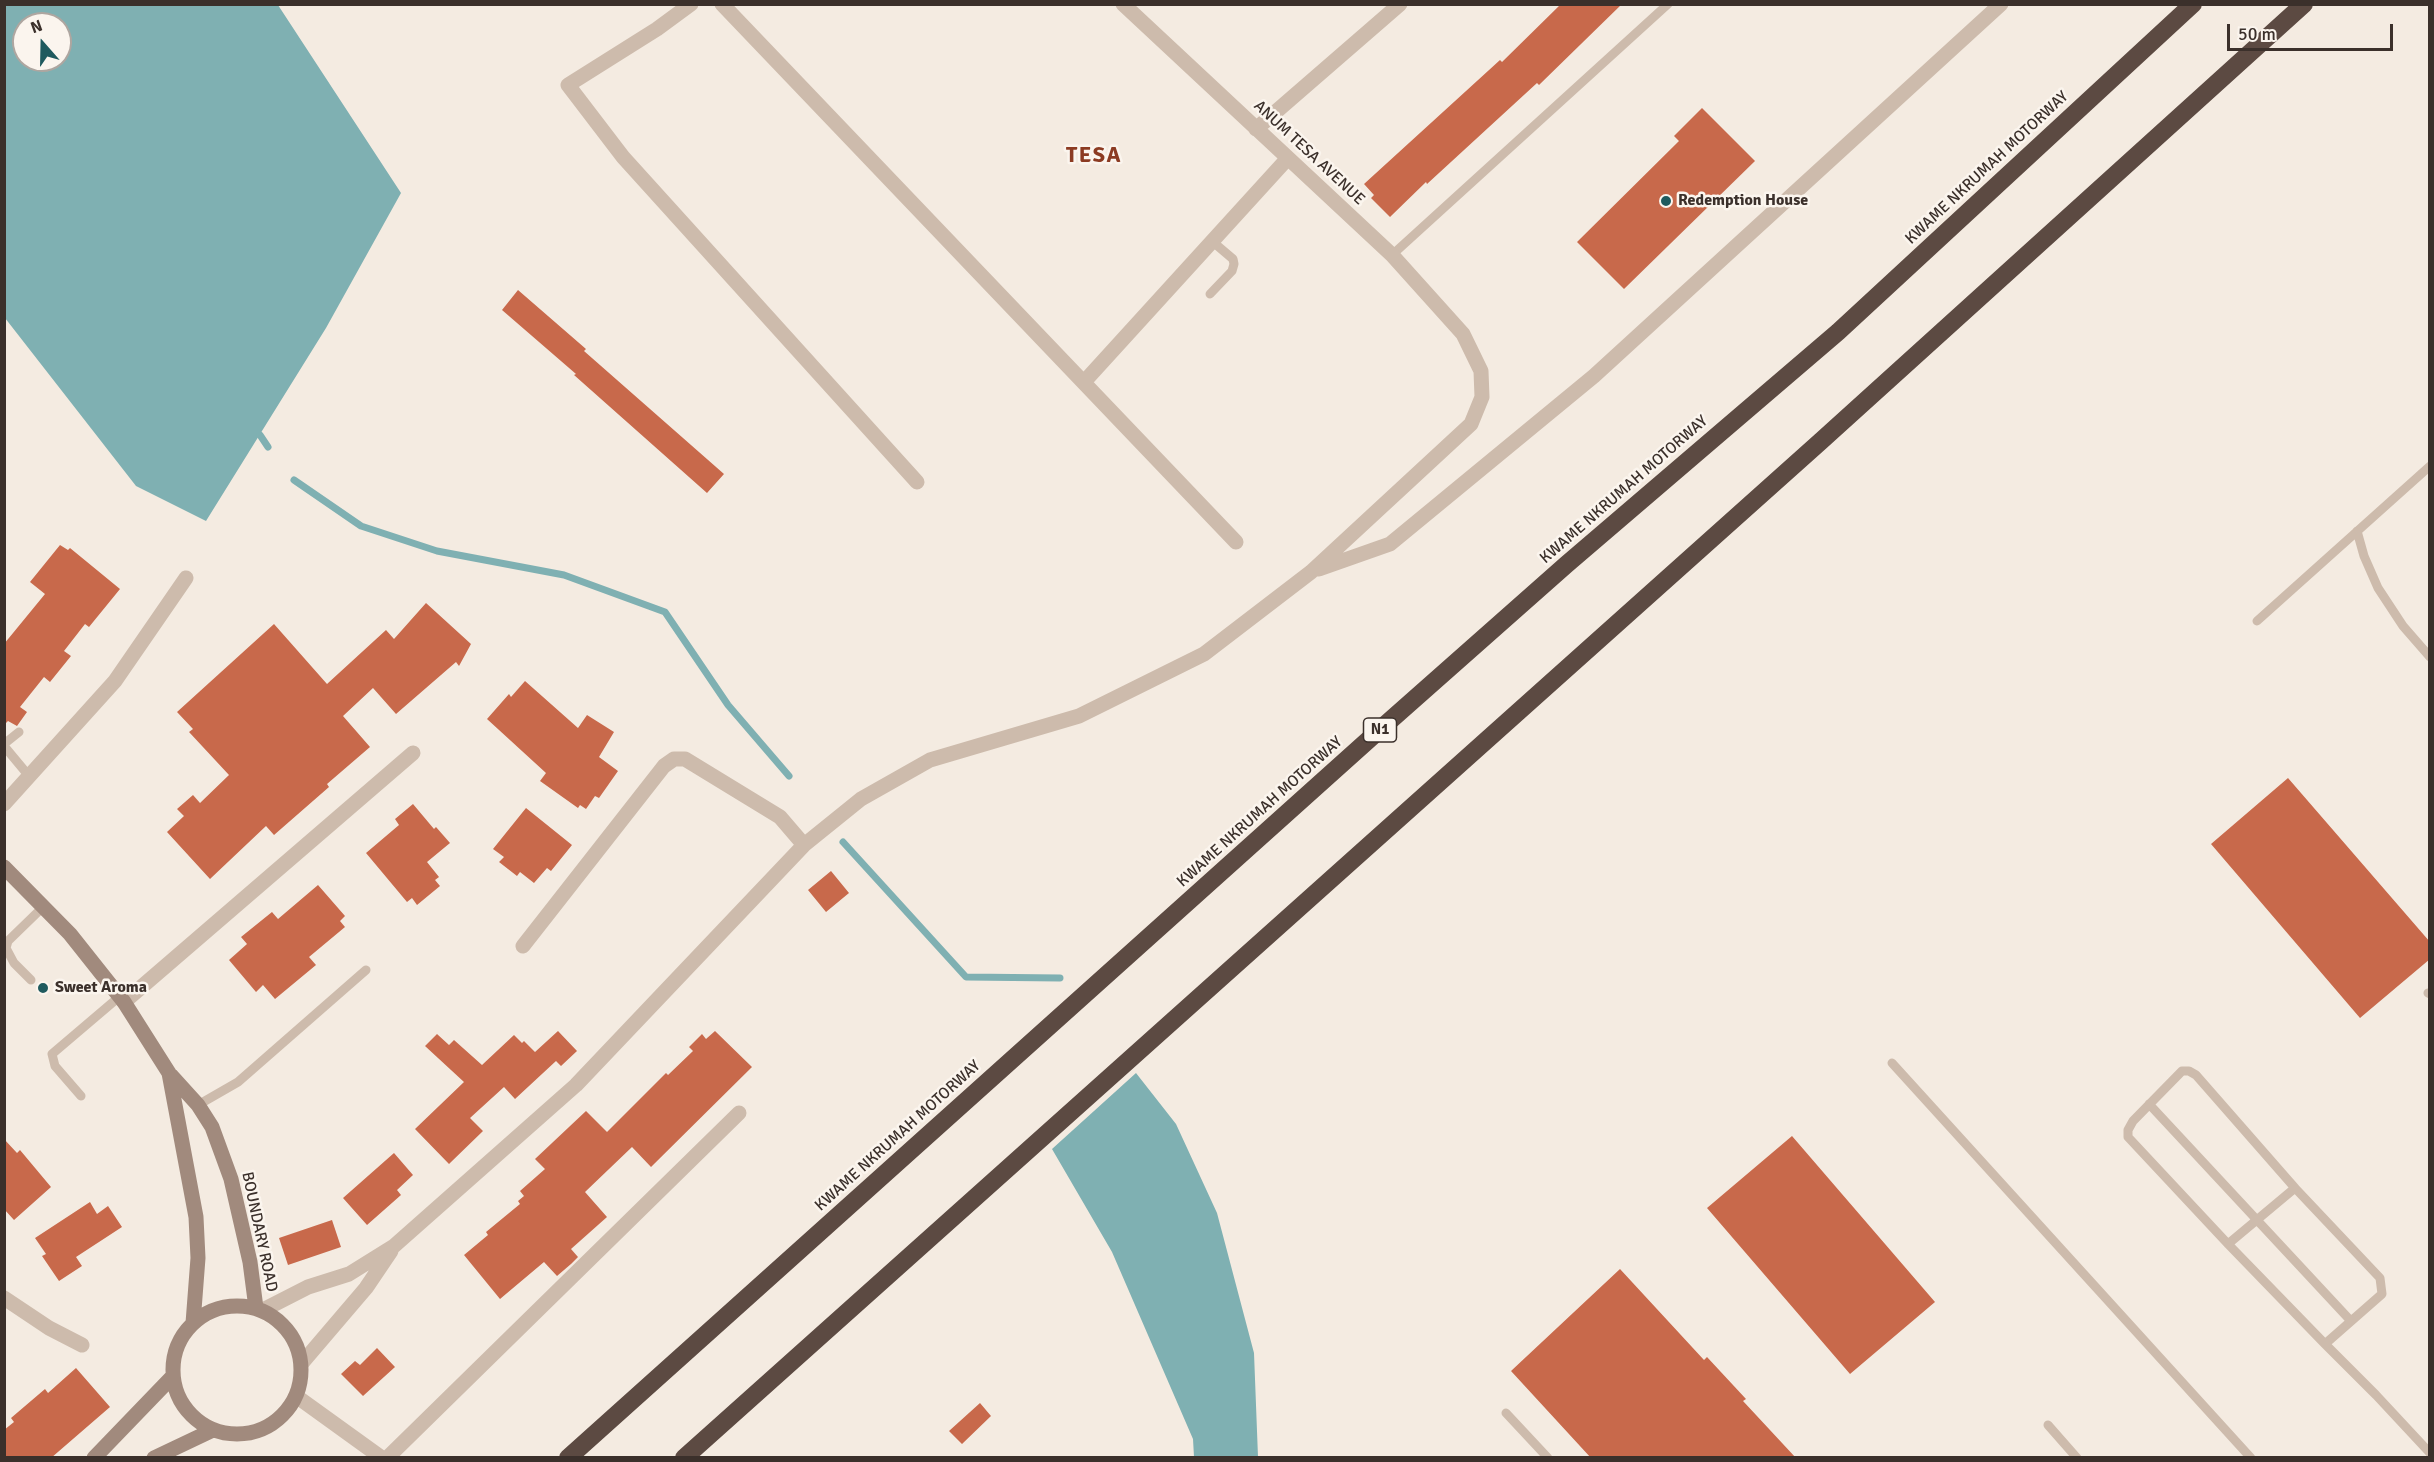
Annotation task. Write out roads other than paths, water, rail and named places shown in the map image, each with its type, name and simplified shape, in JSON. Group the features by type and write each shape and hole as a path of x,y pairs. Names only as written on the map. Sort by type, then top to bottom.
{"highway":[{"name":"KWAME NKRUMAH MOTORWAY","path":"568,1458 1402,710 1567,564 1838,332 2193,4"},
{"path":"684,1458 1785,473 2304,4"}],"main road":[{"name":"BOUNDARY ROAD","path":"4,867 70,934 122,999 169,1073 198,1105 212,1127 231,1179 260,1309"},
{"name":"BOUNDARY ROAD","path":"169,1073 196,1217 198,1258 193,1323"},
{"name":"BOUNDARY ROAD","path":"239,1305 260,1309 278,1319 290,1331 298,1346 302,1363 300,1385 296,1396 280,1418 255,1432 234,1434 213,1430 201,1423 186,1408 176,1390 173,1376 177,1347 193,1323 222,1306 239,1305"},
{"path":"94,1458 173,1376"},
{"path":"154,1458 213,1430"}],"street":[{"path":"691,4 657,29 568,85 623,157 917,482"},
{"path":"722,4 1236,542"},
{"name":"ANUM TESA AVENUE","path":"1124,4 1392,255 1463,334 1481,370 1482,397 1471,424 1311,572"},
{"path":"1256,129 1400,4"},
{"path":"260,1309 308,1287 349,1274 394,1246 576,1085 804,845 861,799 930,760 1079,716 1204,654 1311,572 1390,544 1594,376 2001,4"},
{"path":"1084,382 1288,158"},
{"path":"4,804 115,681 186,578"},
{"path":"122,999 413,753"},
{"path":"523,946 664,766 674,759 686,759 780,817 804,845"},
{"path":"296,1396 385,1458 739,1113"},
{"path":"302,1363 366,1288 394,1246"},
{"path":"8,1307 82,1345"}],"lane":[{"path":"1392,255 1668,4"},
{"path":"1210,294 1232,271 1234,264 1233,259 1213,242"},
{"path":"2257,621 2430,466"},
{"path":"2357,531 2364,556 2378,588 2403,626 2430,657"},
{"path":"19,732 4,745 29,776"},
{"path":"31,980 14,963 6,948 8,941 43,907"},
{"path":"198,1105 238,1082 366,970"},
{"path":"81,1096 51,1061 52,1054 122,999"},
{"path":"1892,1063 2252,1458"},
{"path":"2325,1344 2382,1294 2380,1278 2295,1188 2196,1075 2182,1071 2133,1121 2128,1130 2128,1137 2228,1244 2430,1453"},
{"path":"2149,1104 2350,1320"},
{"path":"2228,1244 2295,1188"},
{"path":"1506,1413 1548,1458"},
{"path":"2048,1425 2077,1458"}],"water":[{"path":"5,4 278,5 401,193 326,328 206,521 136,486 5,318"},
{"path":"1136,1073 1176,1124 1217,1213 1254,1353 1258,1457 1194,1457 1193,1439 1112,1252 1052,1149"}],"waterway":[{"path":"260,435 268,447"},
{"path":"294,480 361,526 437,551 564,575 665,612 728,705 789,776"},
{"path":"843,842 966,977 1060,978"}],"place":[{"name":"Redemption House","path":"1666,201"},
{"name":"Sweet Aroma","path":"43,988"}],"district":[{"name":"TESA","path":"1094,156"}]}
